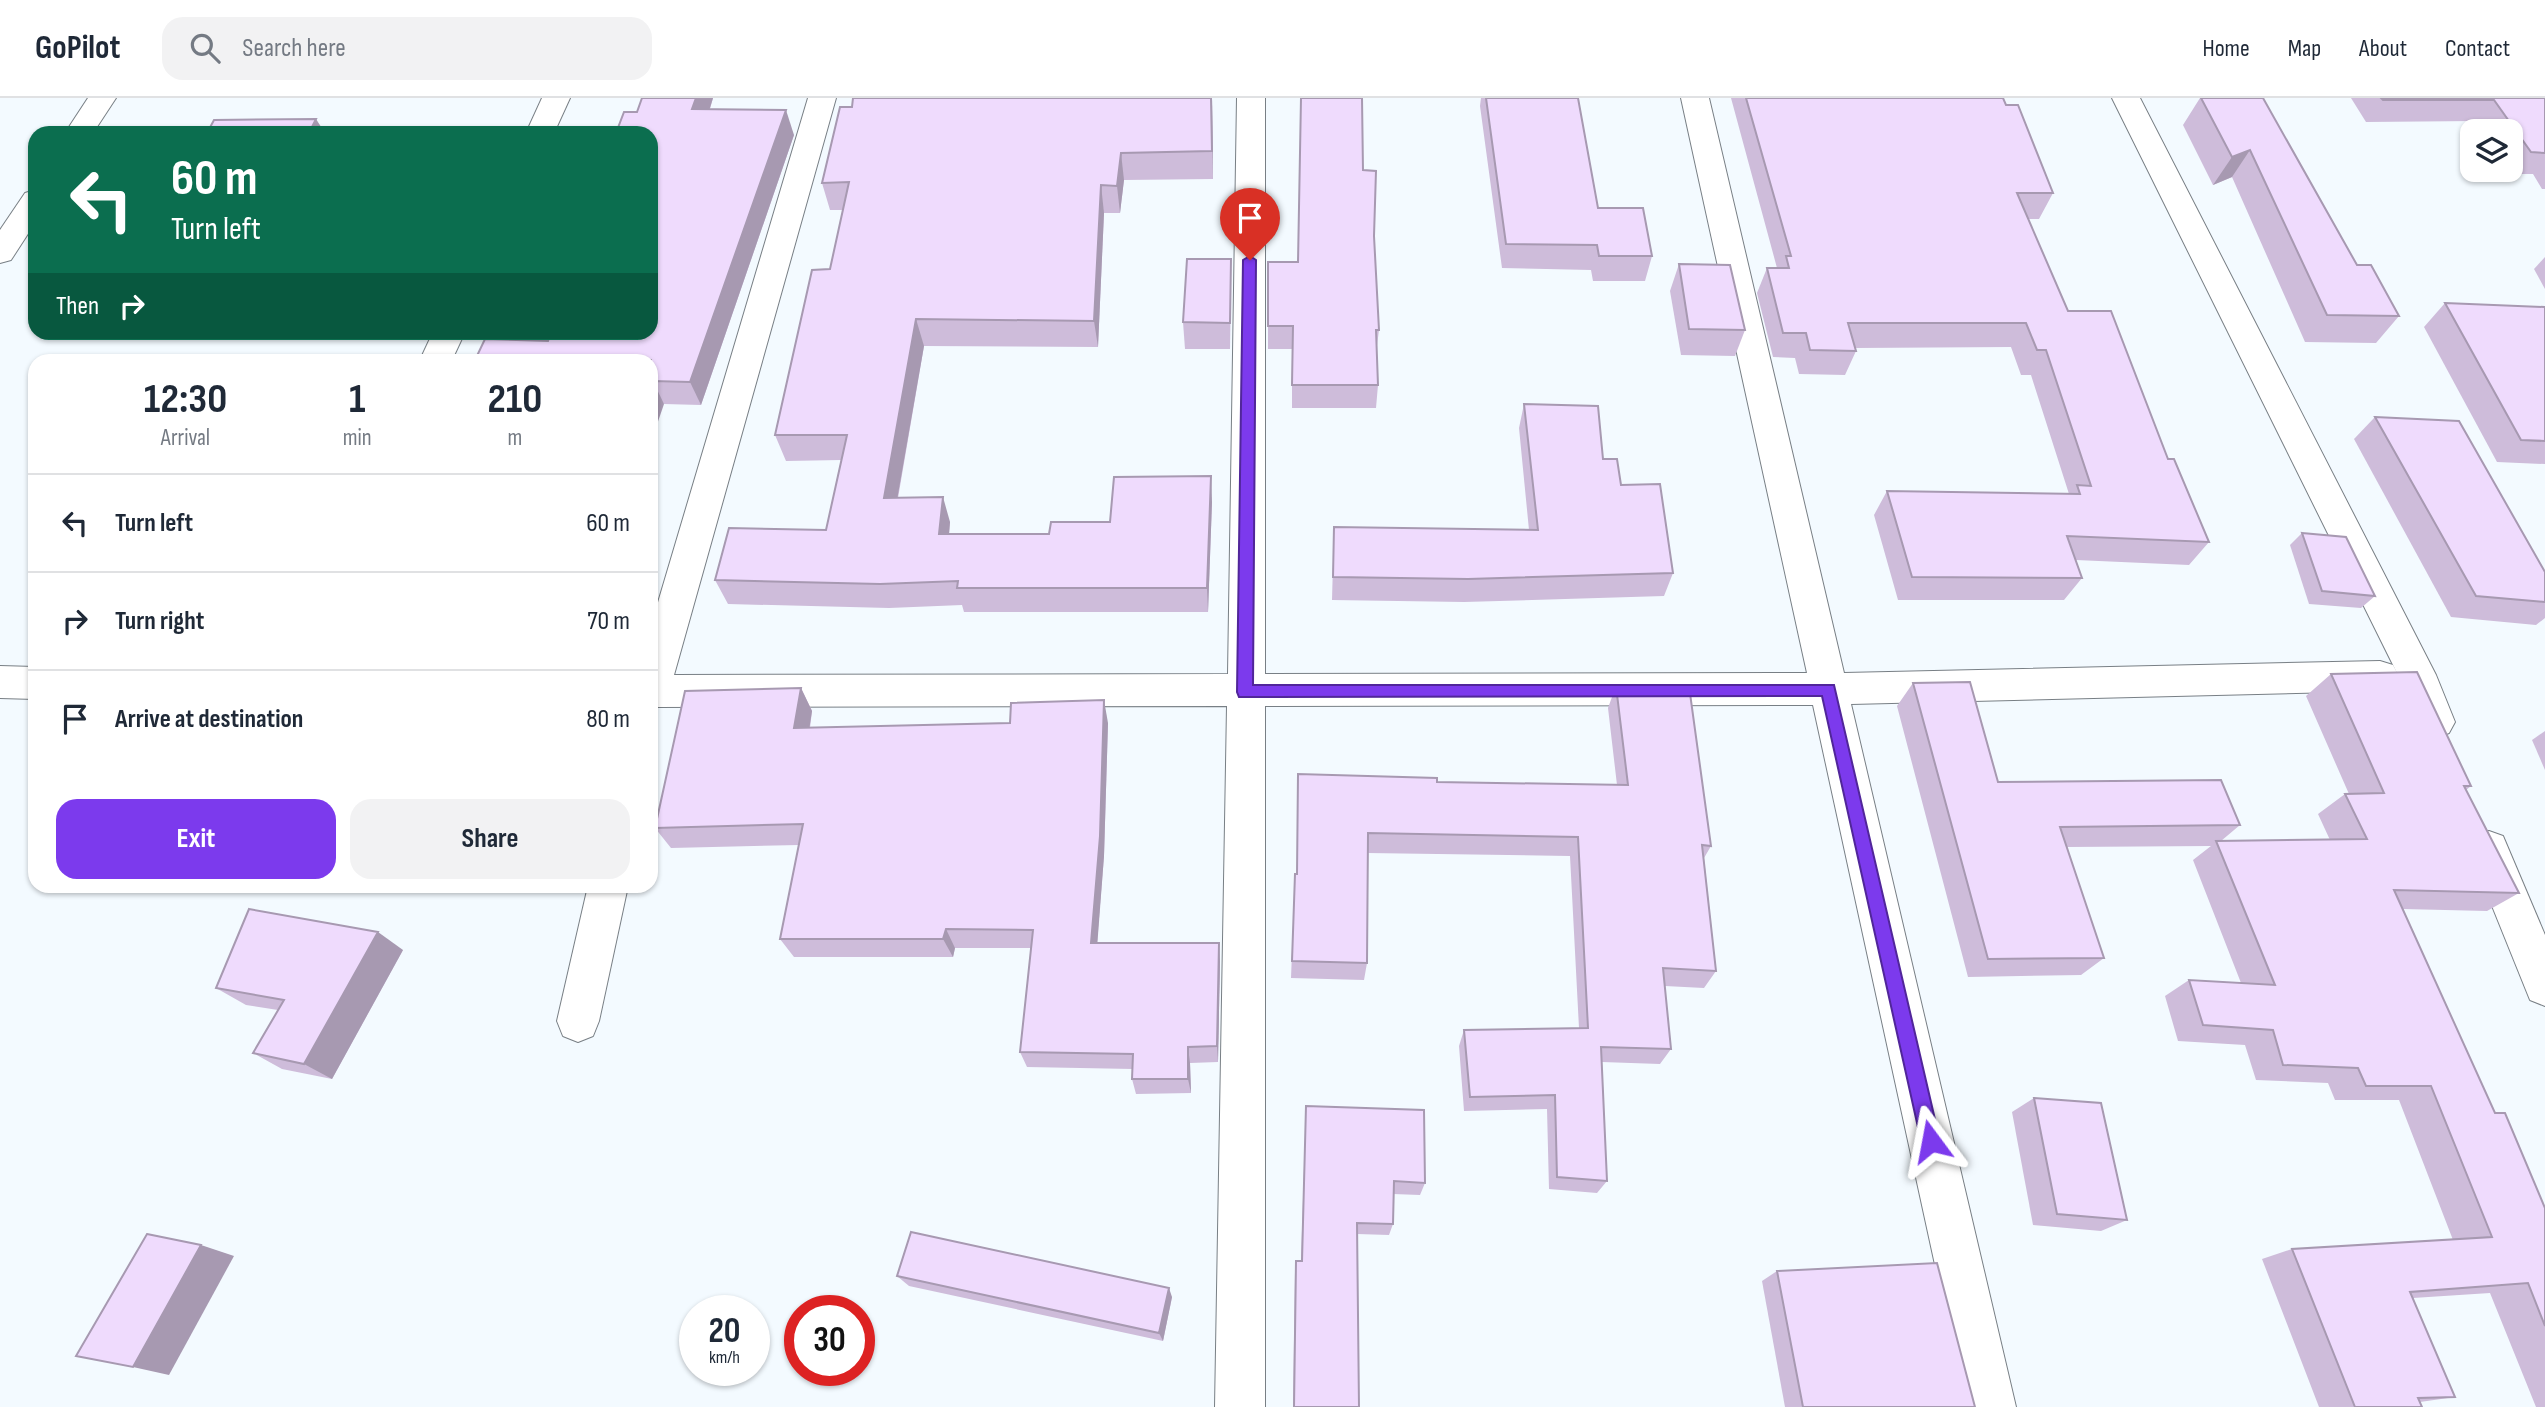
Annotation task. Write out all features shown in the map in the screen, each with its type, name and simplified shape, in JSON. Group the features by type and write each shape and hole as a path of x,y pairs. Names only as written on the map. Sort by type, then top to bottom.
{"street":[{"path":"84,126 102,98"},
{"path":"543,126 556,98"},
{"path":"658,666 822,98"},
{"path":"1240,1407 1251,98"},
{"path":"1695,98 1991,1407"},
{"path":"2126,98 2417,675 2448,750"},
{"path":"0,253 28,211"},
{"path":"658,690 1829,690 2417,675"},
{"path":"0,682 28,683"},
{"path":"2479,825 2545,986"},
{"path":"578,1021 606,893"}],"building":[{"path":"642,98 696,98 692,109 786,110 690,382 658,381 658,354 478,354 485,340 658,340 658,126 619,126 624,112 637,112"},
{"path":"853,98 1211,98 1212,151 1121,153 1117,186 1101,185 1094,321 916,319 884,498 943,497 939,534 1049,534 1051,522 1110,522 1114,477 1211,476 1207,588 957,588 958,581 880,584 715,580 729,528 826,530 847,435 775,435 812,270 830,269 849,182 822,183 840,107 852,107"},
{"path":"1301,98 1362,98 1363,170 1376,171 1374,236 1379,330 1376,330 1378,385 1292,385 1293,326 1268,326 1268,262 1298,262"},
{"path":"1486,98 1578,98 1598,208 1643,208 1652,256 1599,256 1597,245 1506,244"},
{"path":"1746,98 2003,98 2006,105 2018,105 2053,193 2017,193 2068,311 2111,311 2168,459 2174,459 2209,542 2067,536 2082,578 1912,577 1887,491 2080,494 2077,485 2091,486 2046,350 2037,350 2026,323 1848,323 1856,351 1810,350 1806,333 1783,333 1767,268 1789,268 1786,256 1791,256"},
{"path":"2201,98 2263,98 2357,265 2371,265 2399,316 2327,315 2250,150 2232,157"},
{"path":"2381,98 2545,98 2545,153 2531,152 2523,141 2523,119 2508,119 2494,100"},
{"path":"316,119 312,126 211,126 214,120"},
{"path":"1187,259 1231,259 1230,323 1183,322"},
{"path":"1679,264 1730,265 1745,330 1689,329"},
{"path":"2445,303 2545,307 2545,441 2521,440"},
{"path":"1524,404 1598,406 1603,459 1617,459 1621,485 1660,484 1673,573 1468,579 1333,577 1334,527 1538,530"},
{"path":"2375,417 2459,421 2545,572 2545,602 2476,596"},
{"path":"2302,533 2346,537 2375,596 2322,591"},
{"path":"2417,672 2471,786 2464,786 2519,893 2394,890 2495,1113 2505,1113 2545,1208 2545,1326 2528,1283 2410,1292 2455,1397 2418,1398 2422,1407 2355,1407 2292,1249 2492,1237 2431,1086 2366,1086 2358,1068 2283,1065 2273,1030 2203,1025 2189,980 2275,985 2216,841 2367,839 2345,794 2384,793 2331,674"},
{"path":"1970,682 1998,782 2221,780 2240,825 2060,827 2104,958 1988,959 1913,683"},
{"path":"1616,686 1689,686 1711,846 1702,845 1716,971 1663,968 1671,1049 1601,1047 1607,1181 1557,1177 1555,1095 1470,1097 1464,1030 1588,1028 1578,837 1368,833 1367,963 1292,961 1297,874 1298,774 1437,778 1437,782 1628,785"},
{"path":"801,688 794,728 1010,723 1011,703 1104,700 1100,836 1091,943 1219,943 1217,1046 1188,1047 1188,1079 1132,1079 1133,1054 1020,1052 1033,930 946,929 943,939 780,939 803,824 658,828 658,814 685,691"},
{"path":"249,909 378,932 304,1064 253,1053 284,1000 216,988"},
{"path":"2034,1098 2101,1103 2127,1220 2057,1214"},
{"path":"1306,1106 1424,1110 1425,1183 1394,1181 1393,1224 1357,1223 1359,1407 1294,1407 1296,1261 1302,1261"},
{"path":"911,1232 1169,1288 1159,1333 897,1276"},
{"path":"147,1234 201,1245 133,1367 76,1356"},
{"path":"1937,1263 1975,1407 1803,1407 1777,1271"}],"route":[{"path":"1250,260 1245,692 1829,690 1931,1141"}]}
